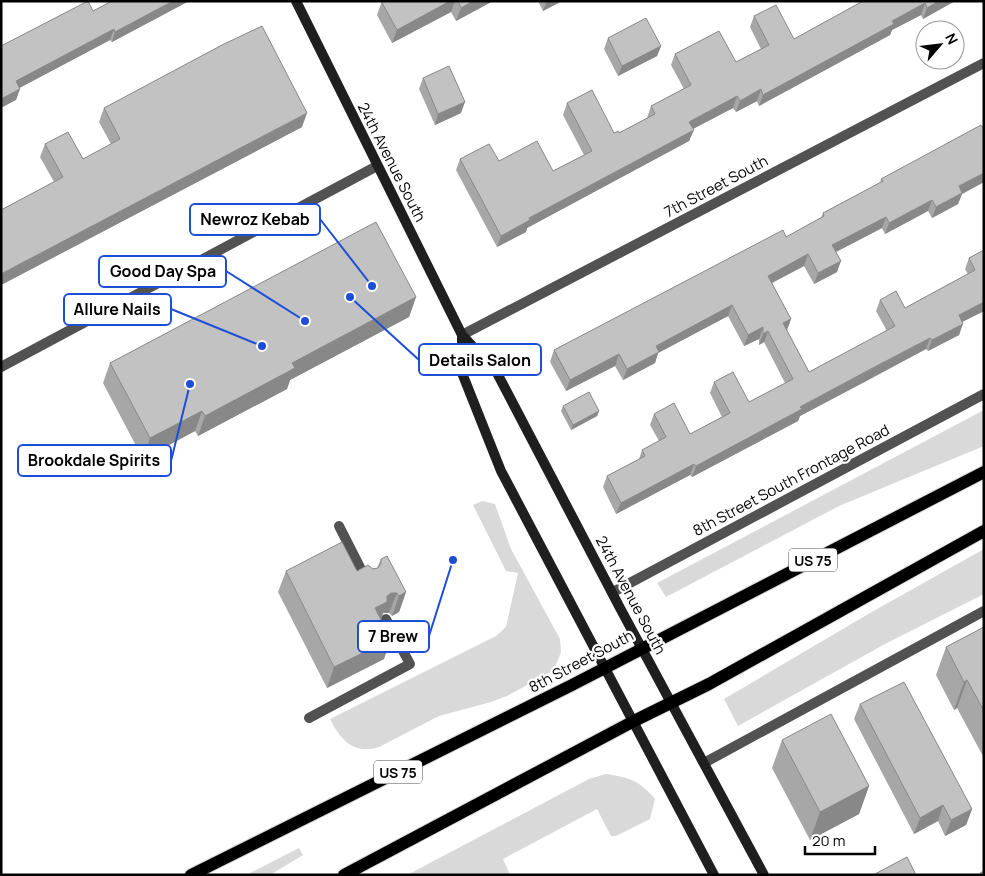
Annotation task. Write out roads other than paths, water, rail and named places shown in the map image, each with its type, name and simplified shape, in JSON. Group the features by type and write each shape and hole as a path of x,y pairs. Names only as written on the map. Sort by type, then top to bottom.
{"main road":[{"name":"8th Street South","path":"191,875 605,668 984,472"},
{"path":"344,875 671,703 984,531"}],"street":[{"name":"24th Avenue South","path":"296,1 462,335 497,373 764,875"},
{"name":"7th Street South","path":"462,335 984,63"},
{"path":"1,367 377,166"},
{"name":"24th Avenue South","path":"462,335 462,373 501,471 714,875"},
{"name":"8th Street South Frontage Road","path":"613,592 984,394"},
{"path":"339,526 368,582"},
{"path":"704,763 984,611"},
{"path":"308,718 410,664 386,618"}],"place":[{"name":"Newroz Kebab","path":"372,286"},
{"name":"Details Salon","path":"350,297"},
{"name":"Good Day Spa","path":"305,321"},
{"name":"Allure Nails","path":"262,346"},
{"name":"Brookdale Spirits","path":"190,384"},
{"name":"7 Brew","path":"453,560"}]}
